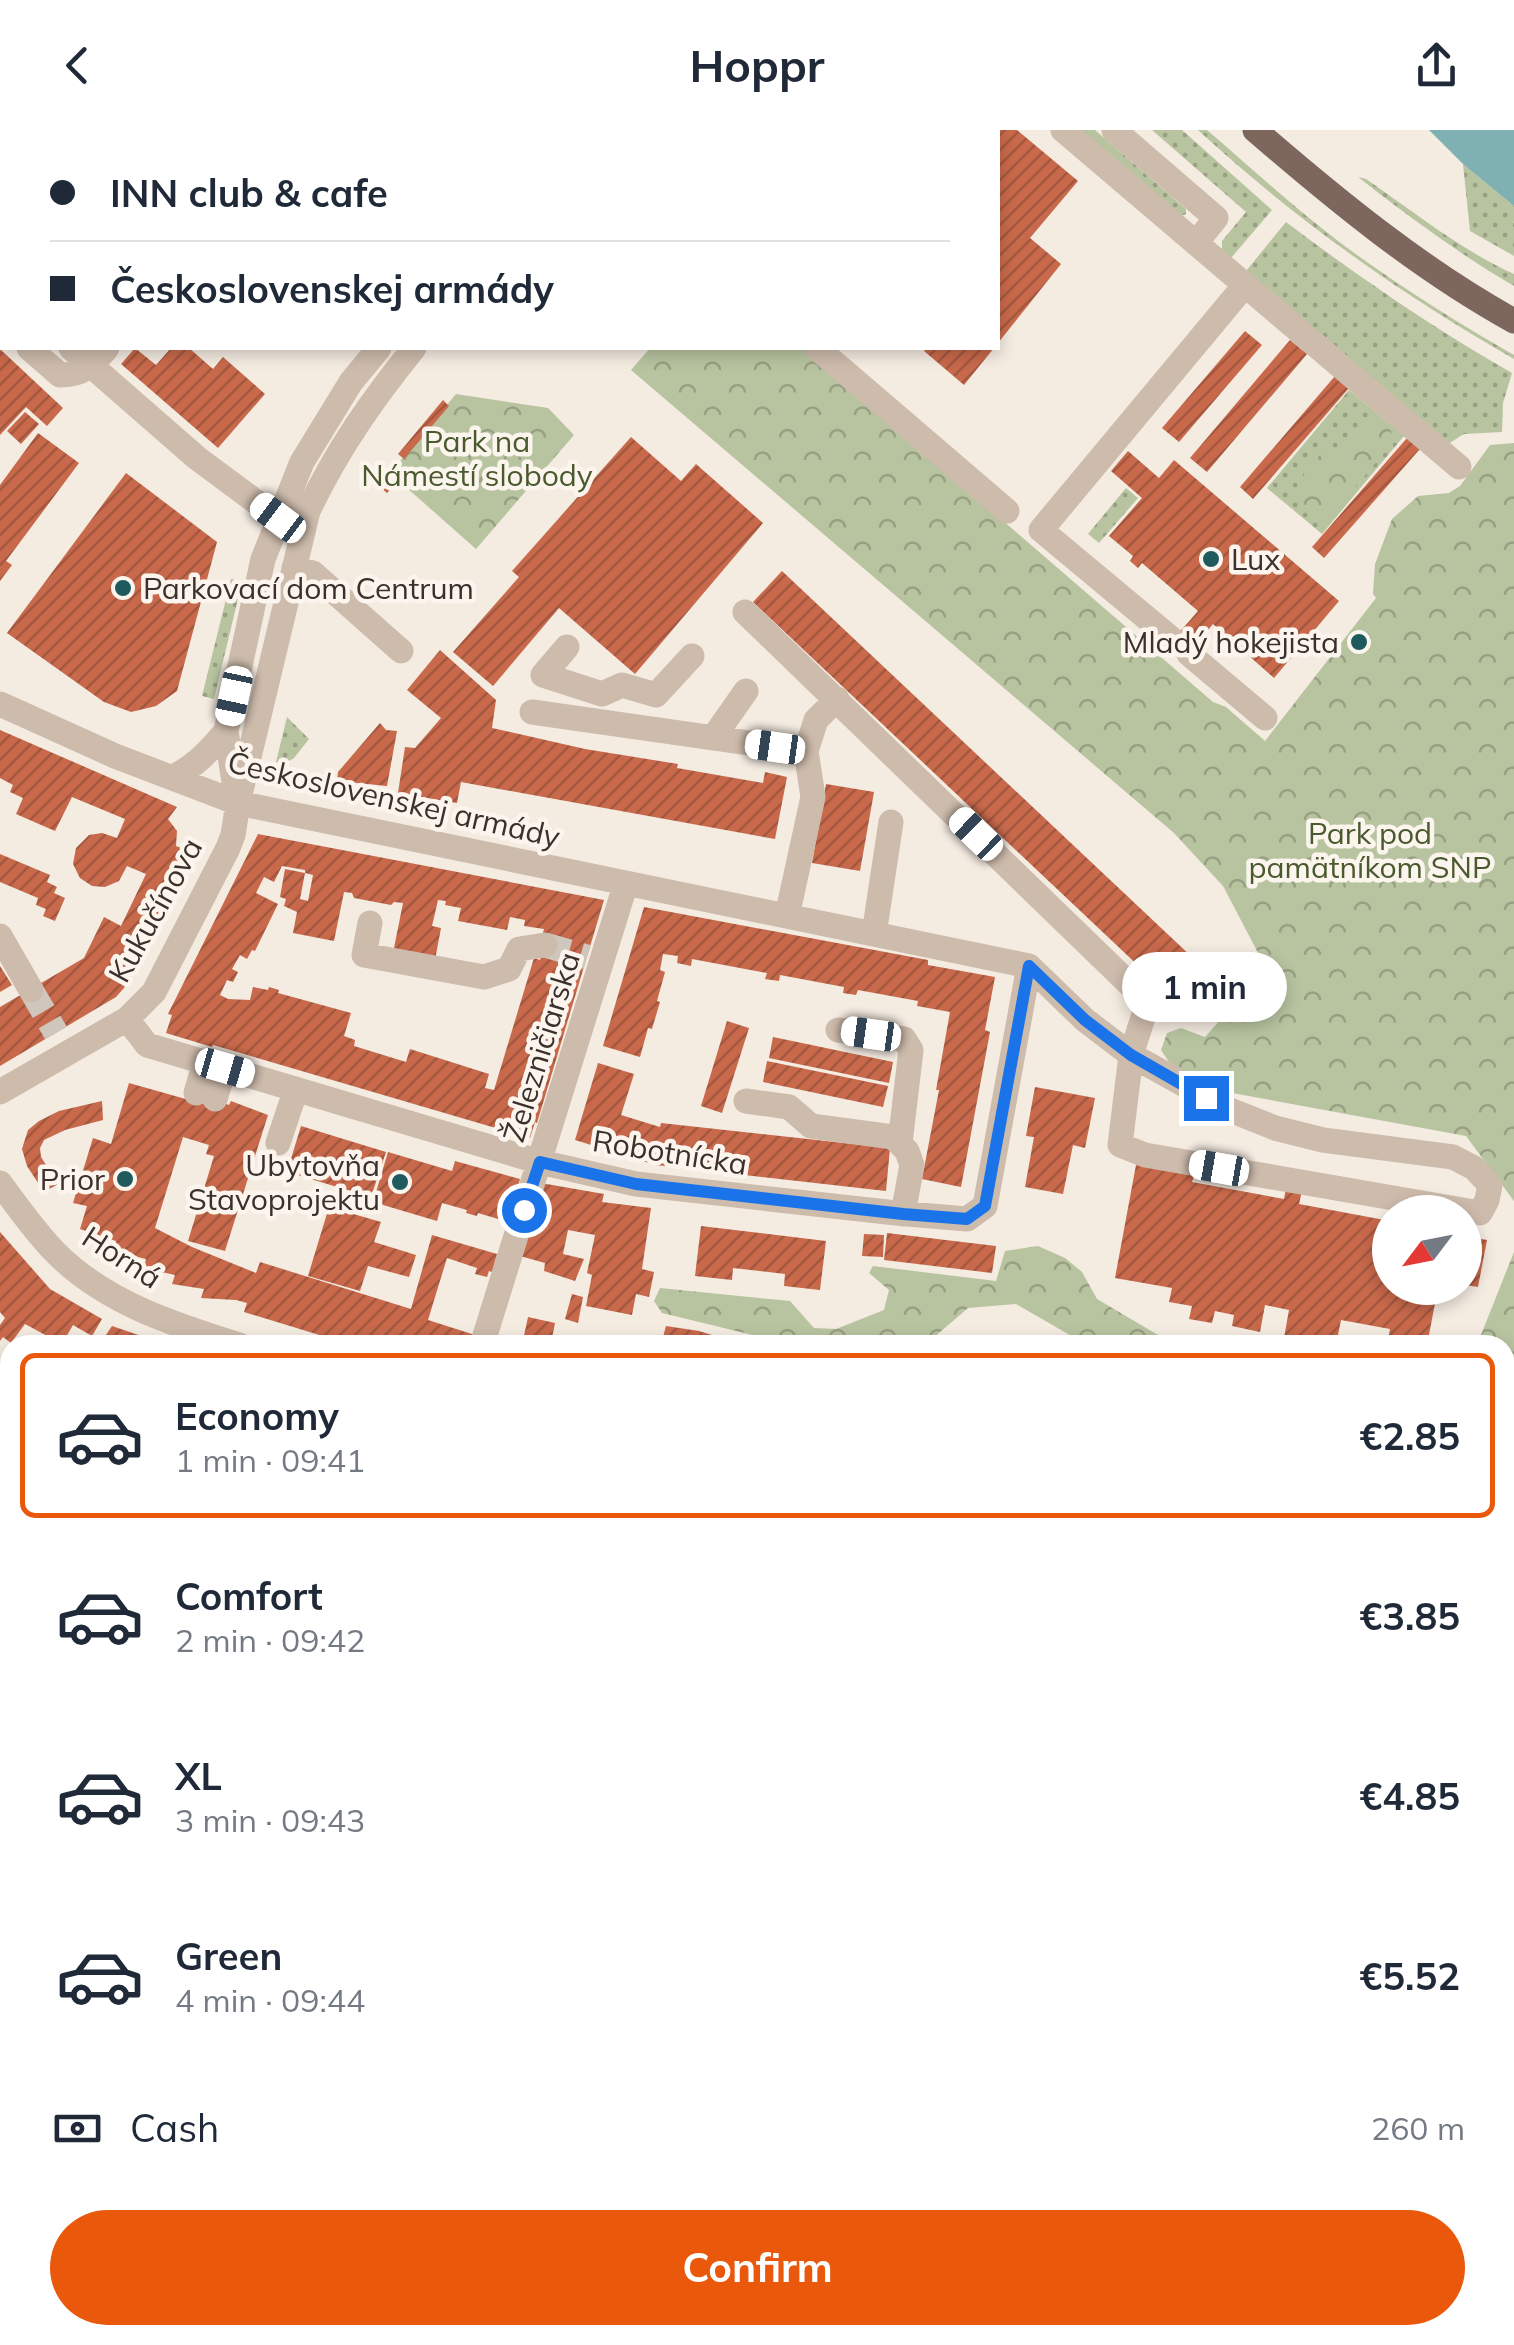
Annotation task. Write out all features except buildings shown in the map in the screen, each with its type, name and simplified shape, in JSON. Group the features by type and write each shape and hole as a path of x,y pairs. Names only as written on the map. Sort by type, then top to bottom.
{"main road":[{"path":"1255,130 1392,241 1514,320"}],"street":[{"path":"1063,130 1459,468"},
{"path":"1114,130 1216,218 1196,243"},
{"path":"1245,285 1041,530 1265,718"},
{"path":"31,350 60,375 76,375 99,356 197,458 301,537"},
{"path":"238,803 226,731 263,559 302,462 351,382 377,350"},
{"name":"Kukučínova","path":"0,1092 61,1044 126,1019 154,992 233,836 308,511 326,473 374,397 412,350"},
{"path":"819,350 1007,511"},
{"path":"294,568 313,573 401,651"},
{"path":"746,612 1148,1002 1131,1055 1120,1145 1145,1155 1480,1213 1487,1200 1490,1186 1474,1168 1453,1157 1323,1140 1275,1128 1230,1110 1131,1055 1085,1020 1029,966"},
{"path":"567,647 543,674 602,694 622,684 656,694 692,656"},
{"path":"713,738 746,691"},
{"path":"596,721 602,694"},
{"path":"787,916 813,797 806,751 816,720 838,699"},
{"name":"Československej armády","path":"0,704 115,756 238,803 1029,966"},
{"path":"532,712 806,751"},
{"path":"173,777 188,770 226,731"},
{"path":"874,934 891,822"},
{"name":"Železničiarska","path":"485,1335 540,1162 594,959 626,883"},
{"path":"370,923 364,955 484,977 508,969 520,949 545,945"},
{"path":"0,936 30,990"},
{"name":"Robotnícka","path":"126,1019 148,1045 540,1162 636,1184 967,1219 985,1206 1029,966"},
{"path":"838,1030 904,1039 911,1050 900,1143"},
{"path":"206,1096 215,1065"},
{"path":"278,1143 296,1089"},
{"path":"746,1101 789,1107 812,1126 894,1136 907,1151 912,1165 903,1214"},
{"name":"Horná","path":"0,1183 37,1232 86,1279 132,1307 211,1335"}],"green space":[{"path":"1081,130 1095,130 1186,209 1186,214 1181,216"},
{"path":"1152,130 1182,130 1272,210 1231,258 1222,251 1222,241 1246,212"},
{"path":"1198,130 1207,130 1359,257 1514,355 1514,359 1350,254"},
{"path":"1463,164 1514,206 1514,256 1470,231"},
{"path":"1358,177 1514,274 1514,286 1434,234"},
{"path":"1286,222 1397,301 1512,373 1503,403 1502,432 1464,434 1448,444 1246,271"},
{"name":"Park pod pamätníkom SNP","path":"648,350 805,350 1213,702 1226,707 1265,741 1376,598 1375,564 1392,519 1418,496 1449,493 1460,486 1490,445 1514,443 1514,1201 1466,1136 1216,1090 1169,1062 1161,1050 1167,1033 1181,1028 1205,1037 1266,968 1223,886 1174,833 631,370"},
{"path":"1349,390 1404,436 1322,534 1267,488"},
{"name":"Park na Námestí slobody","path":"456,394 548,408 574,435 476,549 390,473"},
{"path":"1374,415 1392,432 1391,445 1329,518 1317,522 1303,499 1302,482 1309,465 1320,455 1354,441"},
{"path":"1126,488 1138,498 1099,543 1088,534"},
{"path":"231,579 242,582 214,699 202,696"},
{"path":"287,717 309,739 284,764 276,762"},
{"path":"1038,1246 1065,1258 1082,1272 1097,1299 1158,1335 1070,1335 1016,1304 968,1308 937,1335 753,1335 662,1313 654,1301 660,1288 790,1301 814,1328 836,1329 884,1310 889,1290 869,1273 873,1266 996,1281 1005,1251"},
{"path":"1514,1252 1514,1335 1481,1335"}],"water":[{"path":"1429,130 1514,130 1514,206 1463,164"}],"tunnel":[{"path":"545,945 587,957"},
{"path":"31,990 56,1033"}],"place":[{"name":"Lux","path":"1211,559"},
{"name":"Parkovací dom Centrum","path":"123,588"},
{"name":"Mladý hokejista","path":"1359,642"},
{"name":"Prior","path":"125,1179"},
{"name":"Ubytovňa Stavoprojektu","path":"400,1182"}],"route":[{"path":"524,1210 540,1162 636,1184 967,1219 985,1206 1029,966 1085,1020 1131,1055 1206,1098"}]}
